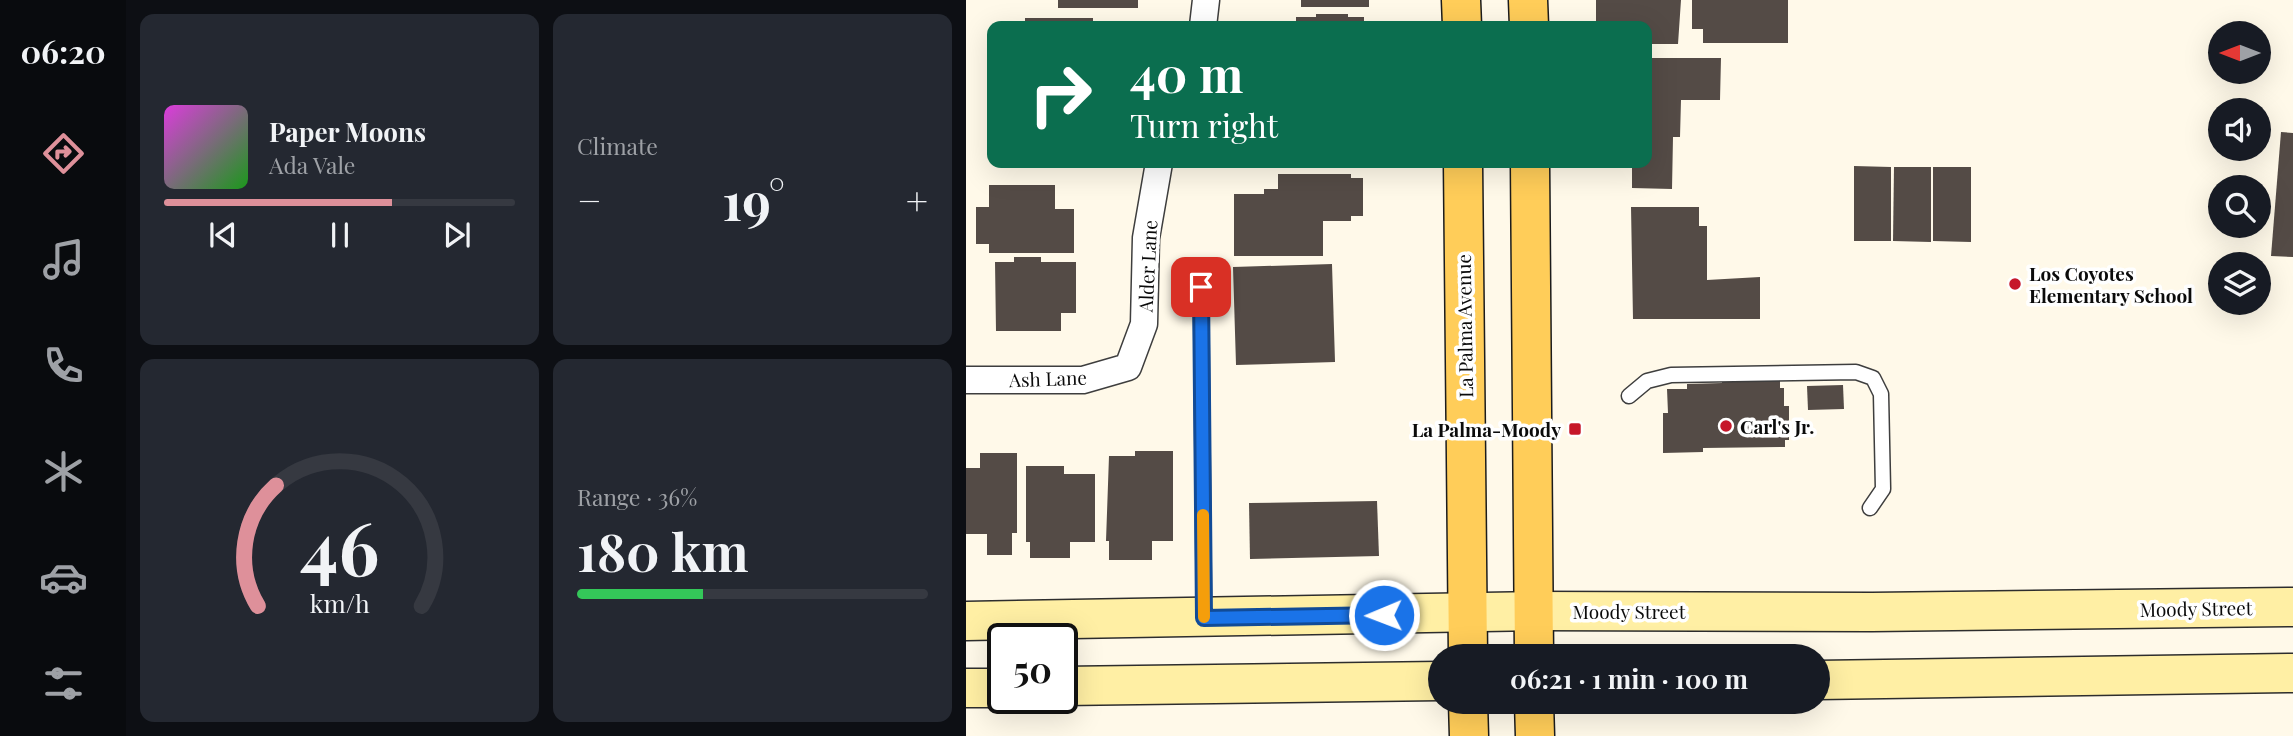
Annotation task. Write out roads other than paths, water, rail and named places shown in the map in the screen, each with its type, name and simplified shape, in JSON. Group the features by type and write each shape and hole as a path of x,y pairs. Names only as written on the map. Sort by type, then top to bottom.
{"main road":[{"path":"1461,0 1462,21"},
{"path":"1528,0 1529,21"},
{"name":"La Palma Avenue","path":"1463,168 1468,644"},
{"path":"1530,168 1534,644"},
{"name":"Moody Street","path":"966,621 1534,611 1872,612 2293,607"},
{"path":"1830,680 2293,673"},
{"path":"1078,686 1428,681"},
{"path":"966,688 987,688"},
{"path":"1468,714 1469,736"},
{"path":"1534,714 1535,736"}],"street":[{"path":"1204,21 1206,0"},
{"name":"Alder Lane","path":"1128,367 1144,324 1146,238 1158,168"},
{"name":"Ash Lane","path":"966,380 1083,380 1128,367"}],"lane":[{"path":"1201,287 1204,618"},
{"path":"1629,396 1647,381 1671,375 1856,372 1872,378 1881,394 1883,489 1870,508"}],"place":[{"name":"Los Coyotes Elementary School","path":"2015,284"},
{"name":"Carl's Jr.","path":"1726,426"},
{"name":"La Palma-Moody","path":"1575,429"}]}
